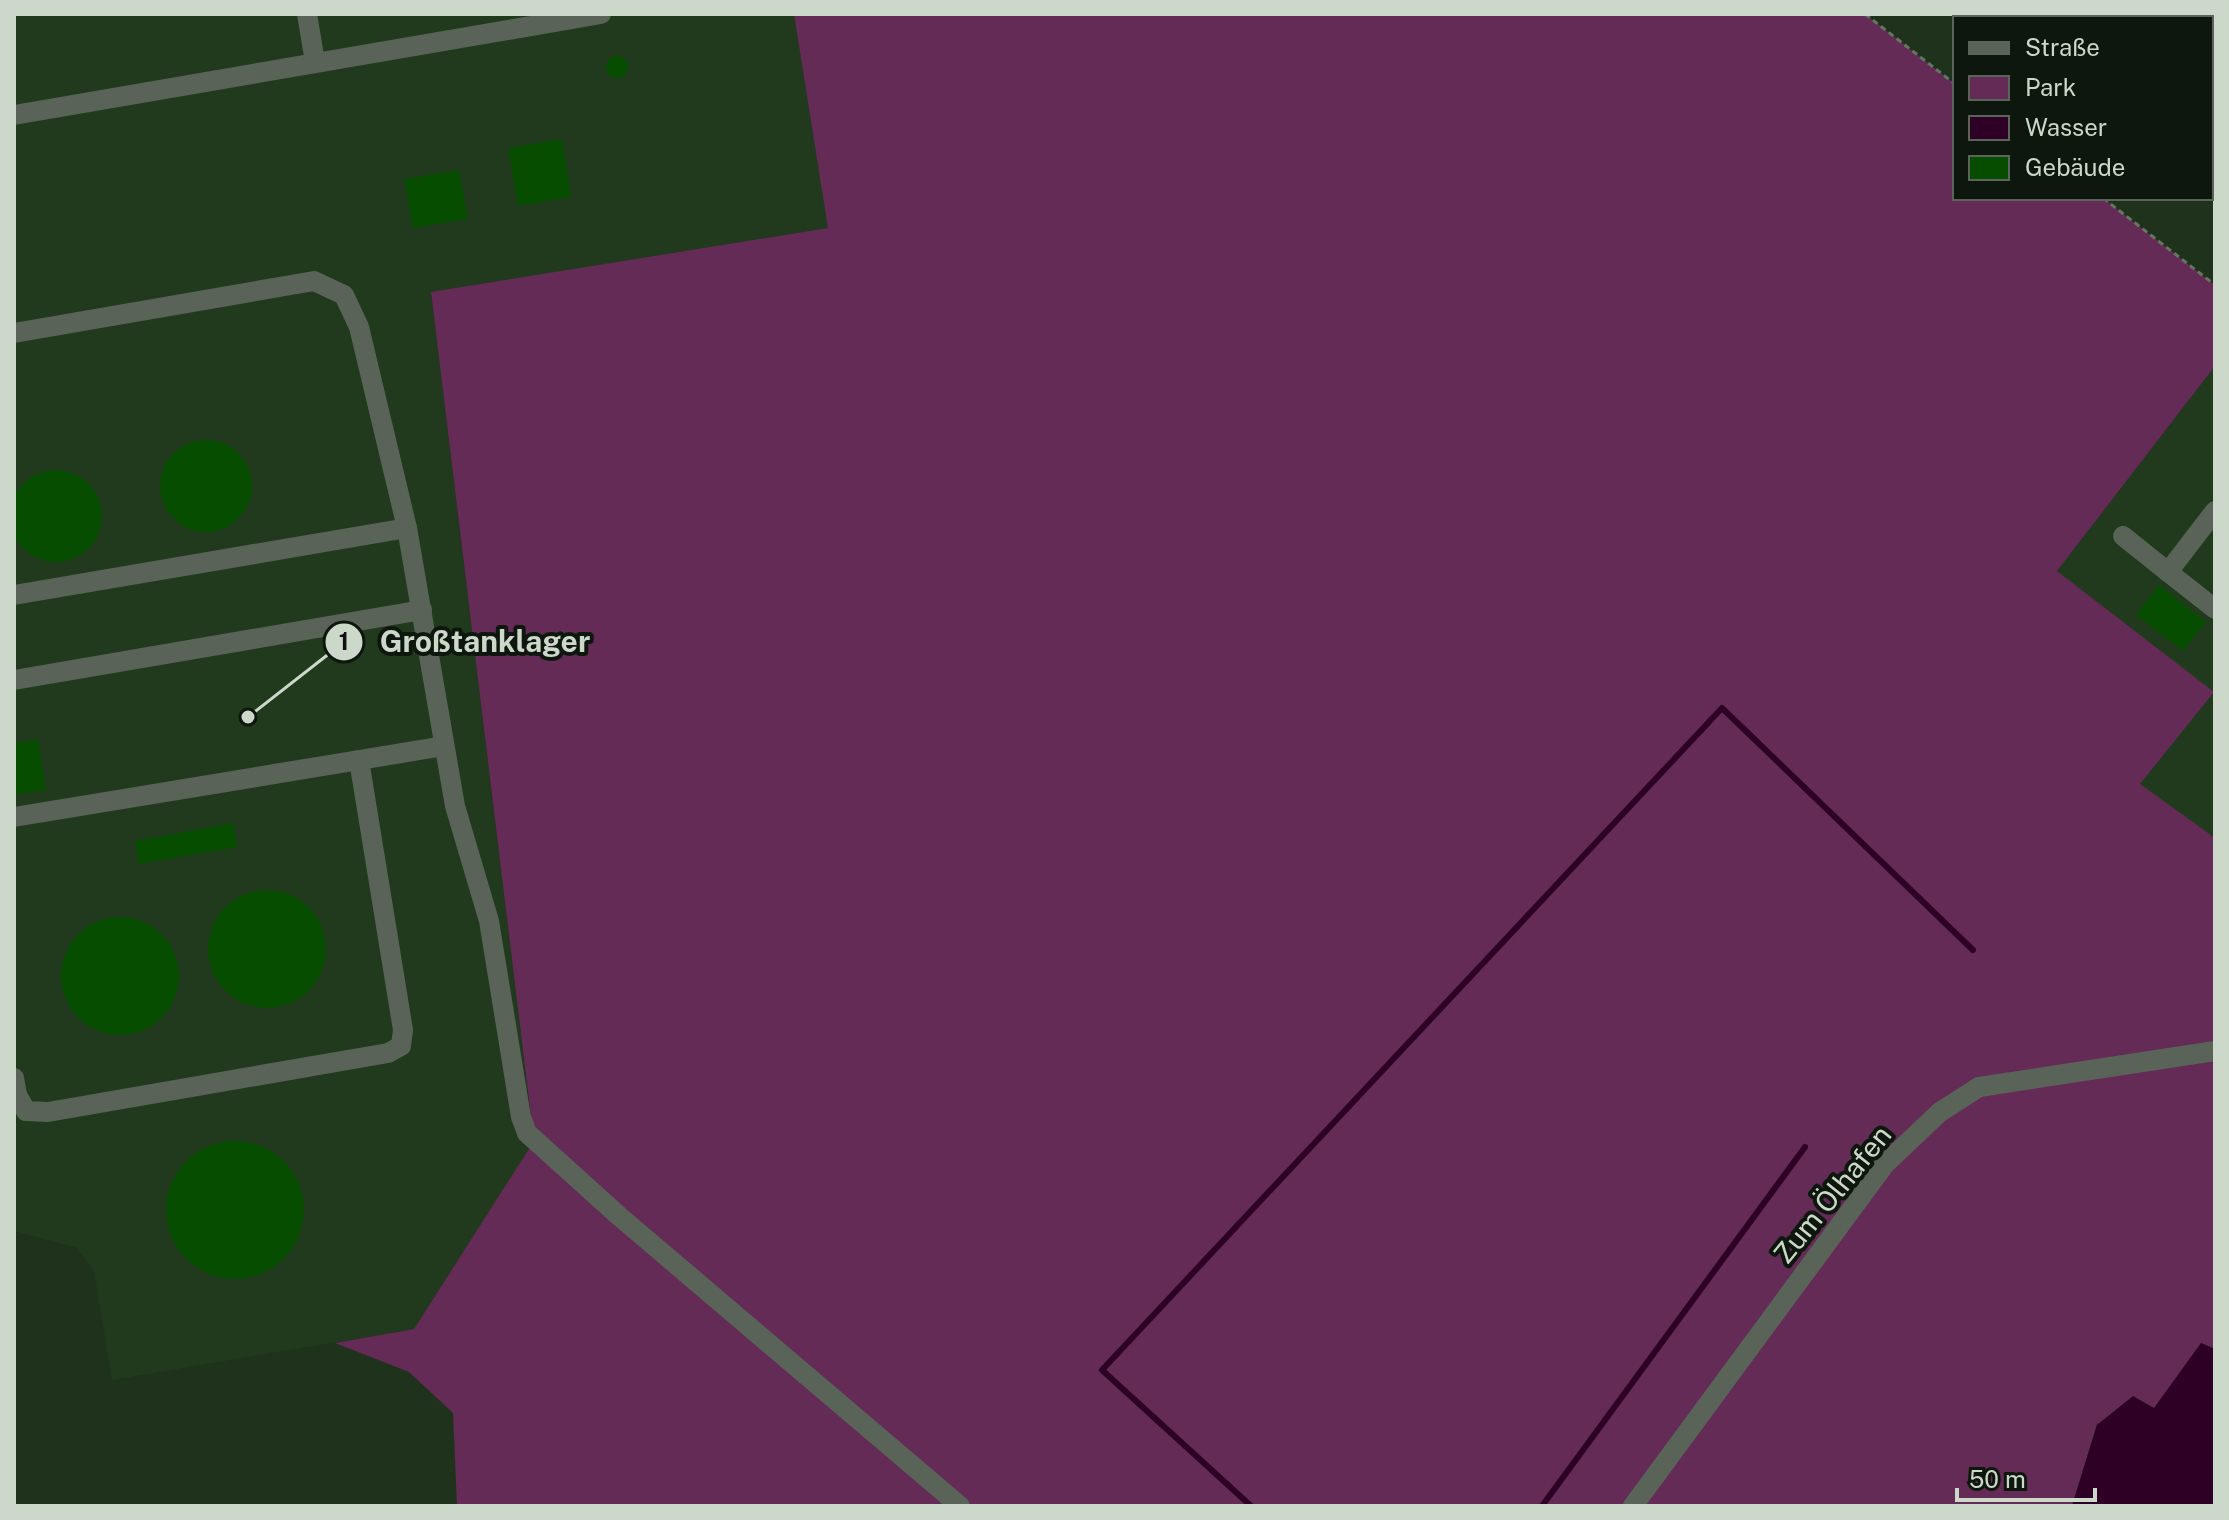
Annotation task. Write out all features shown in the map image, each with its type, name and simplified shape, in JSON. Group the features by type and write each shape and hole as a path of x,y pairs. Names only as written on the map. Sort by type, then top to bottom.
{"lane":[{"path":"307,14 315,62"},
{"path":"14,115 601,14"},
{"path":"14,333 314,281 344,295 359,327 407,528 455,806 489,921 521,1117 527,1133 631,1226 960,1506"},
{"path":"2168,572 2215,511"},
{"path":"14,595 407,528"},
{"path":"2123,536 2215,609"},
{"path":"14,680 422,610"},
{"path":"14,817 444,746"},
{"path":"14,1078 17,1095 26,1111 48,1112 388,1053 401,1046 403,1030 359,760"},
{"name":"Zum Ölhafen","path":"1633,1506 1885,1164 1940,1112 1979,1087 2215,1051"}],"path":[{"path":"1865,14 1953,82"},
{"path":"2106,200 2215,285"}],"shaded area":[{"path":"14,14 794,14 829,228 431,293 534,1142 414,1329 112,1380 94,1271 77,1248 14,1231"},
{"path":"1989,14 2215,14 2215,189 2213,16"},
{"path":"2215,366 2215,838 2139,785 2057,571"}],"green space":[{"path":"794,14 1865,14 1953,82 1953,200 2106,200 2215,285 2215,366 2057,571 2214,692 2140,784 2215,838 2215,1349 2201,1343 2154,1409 2097,1424 2072,1506 457,1506 453,1413 409,1372 335,1343 414,1329 534,1141 431,292 828,228"}],"water":[{"path":"2201,1343 2215,1349 2215,1506 2072,1506 2097,1425 2133,1396 2154,1408"}],"building":[{"path":"617,56 625,59 628,67 625,75 617,78 609,75 606,67 609,59"},
{"path":"562,139 571,197 518,206 508,148"},
{"path":"459,170 468,219 413,228 404,179"},
{"path":"206,440 224,443 239,453 249,468 252,486 249,504 239,519 224,529 206,532 188,529 173,519 163,504 160,486 163,468 173,453 188,443"},
{"path":"56,470 73,474 88,484 98,499 102,516 98,533 88,548 73,558 56,562 39,558 24,548 14,533 10,516 14,499 24,484 39,474"},
{"path":"2159,585 2206,622 2183,651 2136,615"},
{"path":"38,739 46,790 14,795 14,743"},
{"path":"233,823 237,847 139,864 135,841"},
{"path":"267,890 290,894 309,907 322,926 326,949 322,972 309,991 290,1004 267,1008 244,1004 225,991 212,972 208,949 212,926 225,907 244,894"},
{"path":"120,917 143,921 162,934 175,953 179,976 175,999 162,1018 143,1031 120,1035 97,1031 78,1018 65,999 61,976 65,953 78,934 97,921"},
{"path":"235,1141 262,1146 284,1161 299,1183 304,1210 299,1237 284,1259 262,1274 235,1279 208,1274 186,1259 171,1237 166,1210 171,1183 186,1161 208,1146"}],"waterway":[{"path":"1251,1506 1102,1370 1722,708 1973,950"},
{"path":"1542,1506 1805,1147"}],"place":[{"name":"Großtanklager","path":"248,717"}]}
